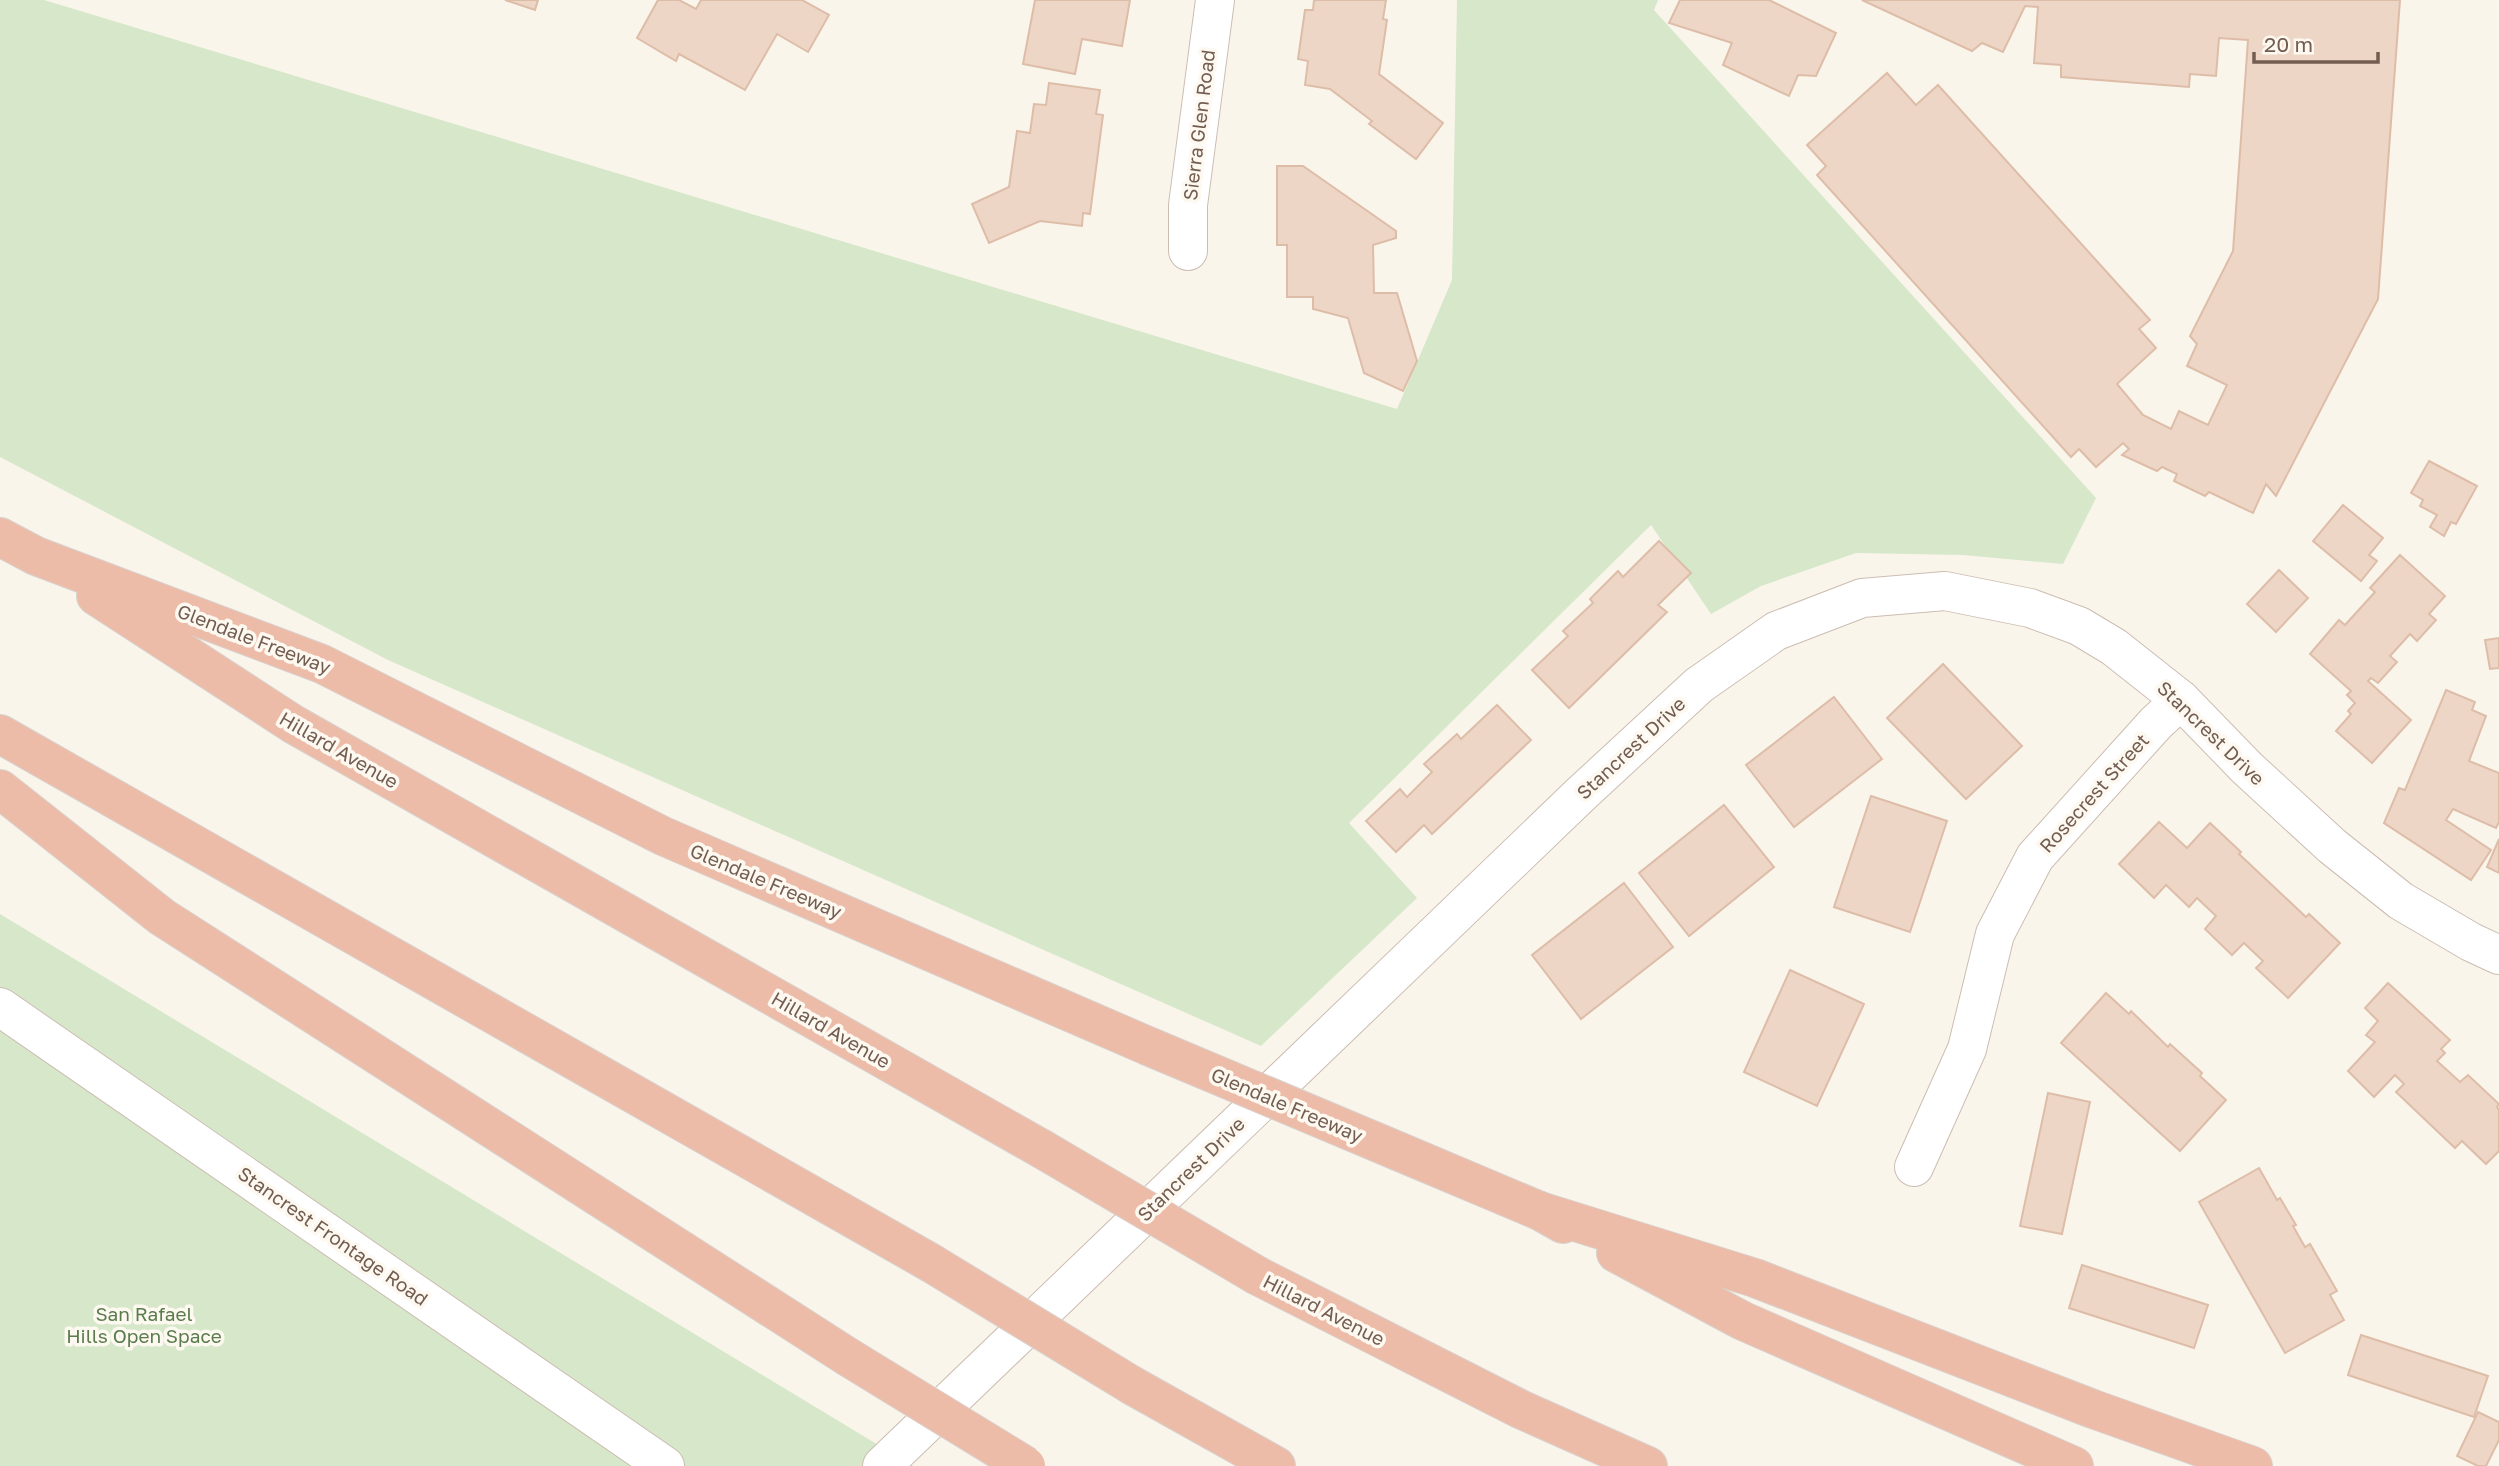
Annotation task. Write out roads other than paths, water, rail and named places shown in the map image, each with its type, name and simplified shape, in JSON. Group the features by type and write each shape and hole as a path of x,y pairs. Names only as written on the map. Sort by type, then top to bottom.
{"highway":[{"name":"Glendale Freeway","path":"0,537 36,556 321,664 663,836 1540,1212"},
{"name":"Hillard Avenue","path":"36,556 293,724 1042,1149 1258,1276 1520,1409 1648,1466"},
{"path":"0,734 931,1263 1133,1386 1276,1466"},
{"path":"0,789 162,918 848,1357 1027,1466"},
{"path":"1540,1212 1743,1321 2074,1466"},
{"path":"1540,1212 1755,1278 2092,1409 2253,1466"},
{"path":"1520,1409 1617,1466"}],"street":[{"name":"Sierra Glen Road","path":"1188,251 1188,205 1215,0"},
{"name":"Stancrest Drive","path":"882,1466 1581,794 1699,685 1776,631 1862,598 1945,591 2030,608 2079,626 2114,647 2181,700 2266,786 2332,846 2401,901 2471,942 2499,955"},
{"name":"Rosecrest Street","path":"1914,1167 1967,1049 1995,934 2035,857 2156,723 2181,700"},
{"name":"Stancrest Frontage Road","path":"0,1007 665,1466"}],"park label":[{"name":"San Rafael Hills Open Space","path":"144,1325"}]}
